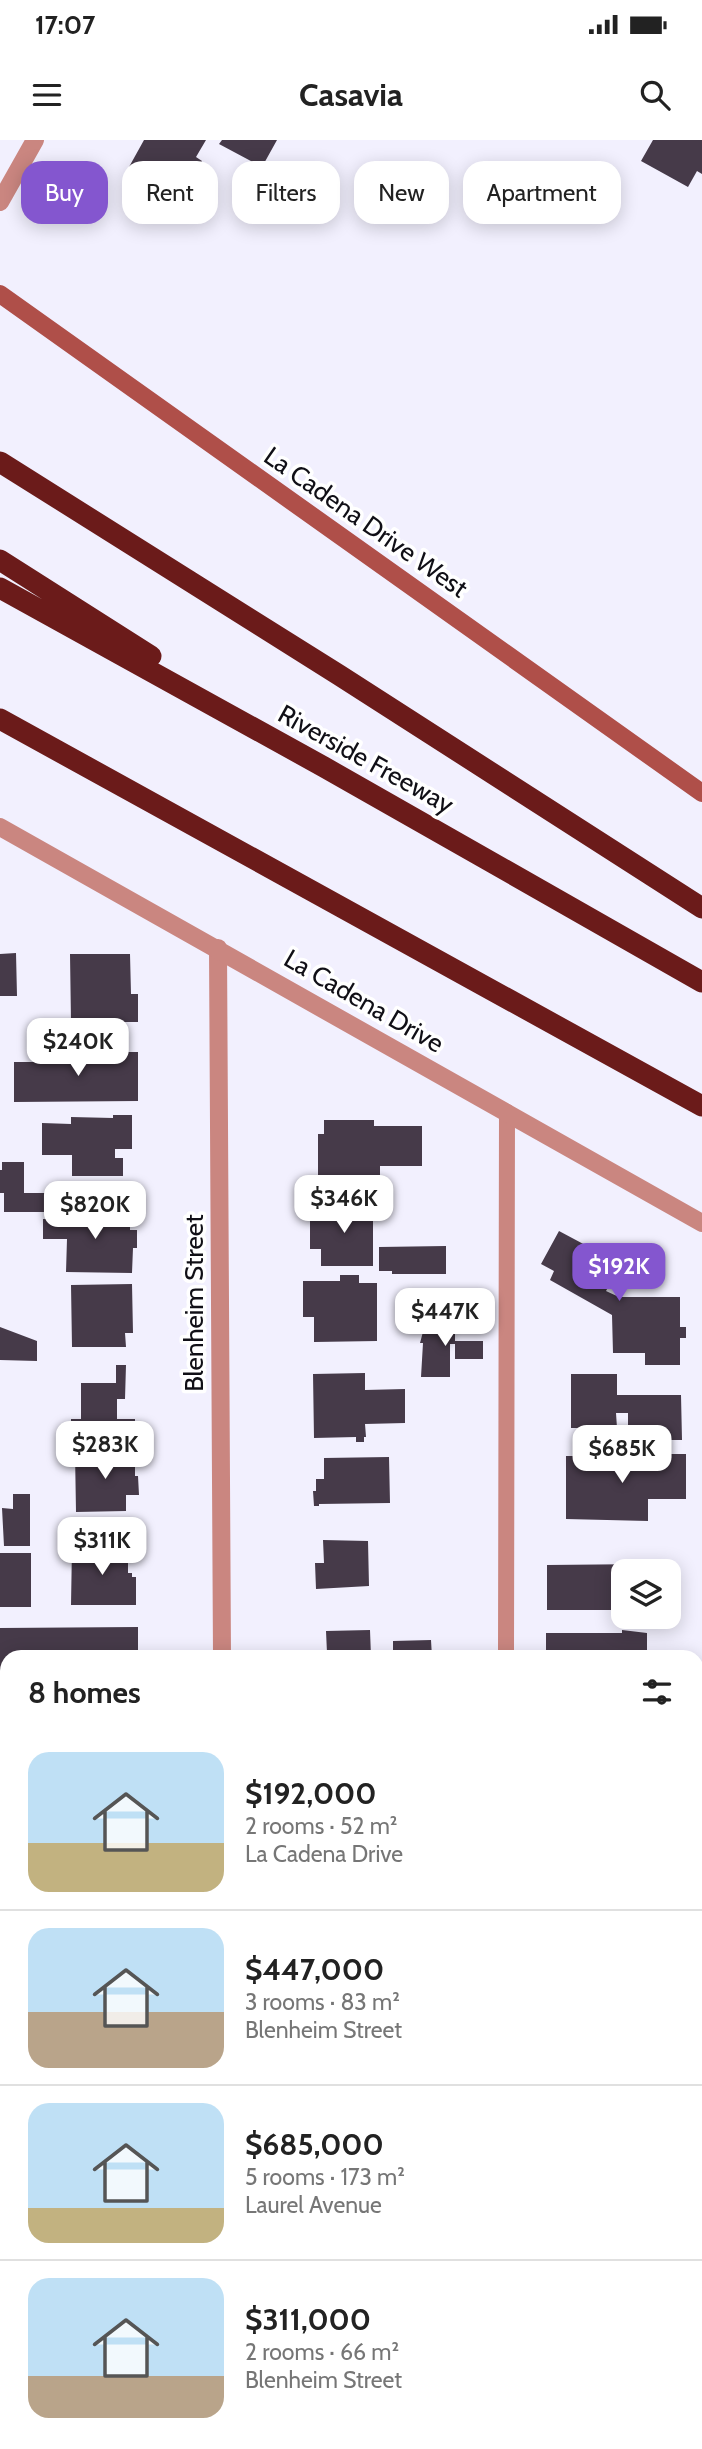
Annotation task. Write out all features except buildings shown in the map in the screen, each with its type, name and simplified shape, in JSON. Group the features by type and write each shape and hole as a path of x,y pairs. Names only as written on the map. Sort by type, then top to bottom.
{"highway":[{"path":"0,462 340,675 702,908"},
{"path":"0,560 324,767"},
{"name":"Riverside Freeway","path":"0,588 324,767 702,982"},
{"path":"0,719 702,1106"}],"main road":[{"name":"La Cadena Drive West","path":"0,294 702,793"}],"street":[{"path":"0,202 35,140"},
{"name":"La Cadena Drive","path":"0,827 702,1223"},
{"name":"Blenheim Street","path":"218,948 222,1650"}],"lane":[{"path":"506,1650 507,1112"}]}
